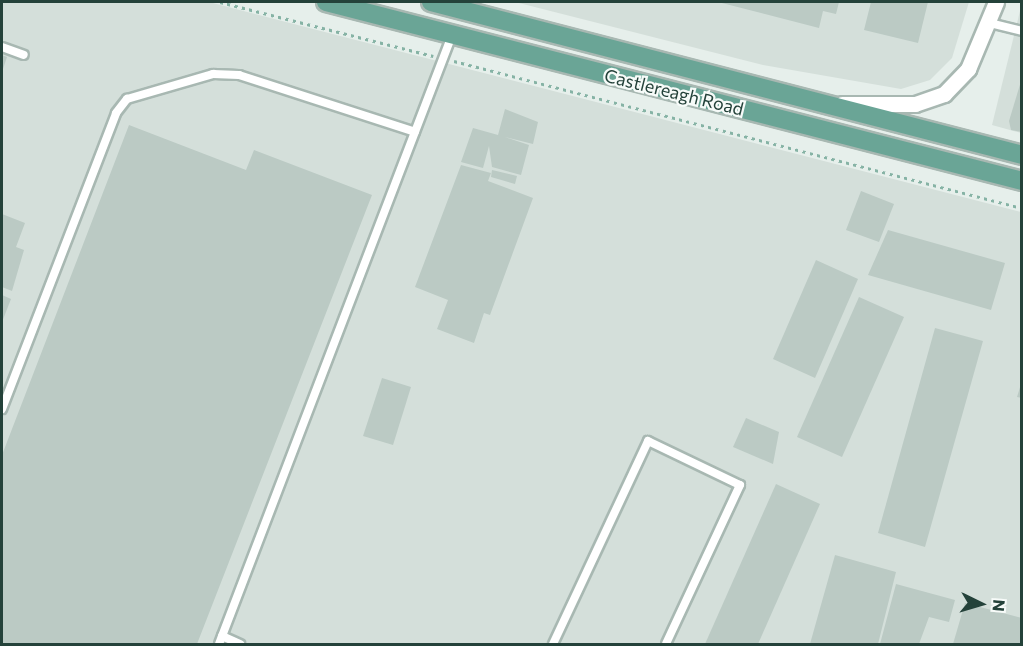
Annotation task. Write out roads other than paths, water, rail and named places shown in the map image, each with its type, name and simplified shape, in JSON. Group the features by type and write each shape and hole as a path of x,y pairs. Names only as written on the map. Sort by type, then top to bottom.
{"main road":[{"name":"Castlereagh Road","path":"326,2 1022,182"},
{"name":"Castlereagh Road","path":"431,2 1022,155"}],"street":[{"path":"815,102 890,106 934,100 958,85 990,23 996,2"}],"lane":[{"path":"990,23 1022,31"},
{"path":"240,645 220,640 453,34"},
{"path":"2,47 24,55"},
{"path":"2,409 116,113 127,99 213,74 239,75 415,132"},
{"path":"553,645 648,441 740,485 666,645"}]}
